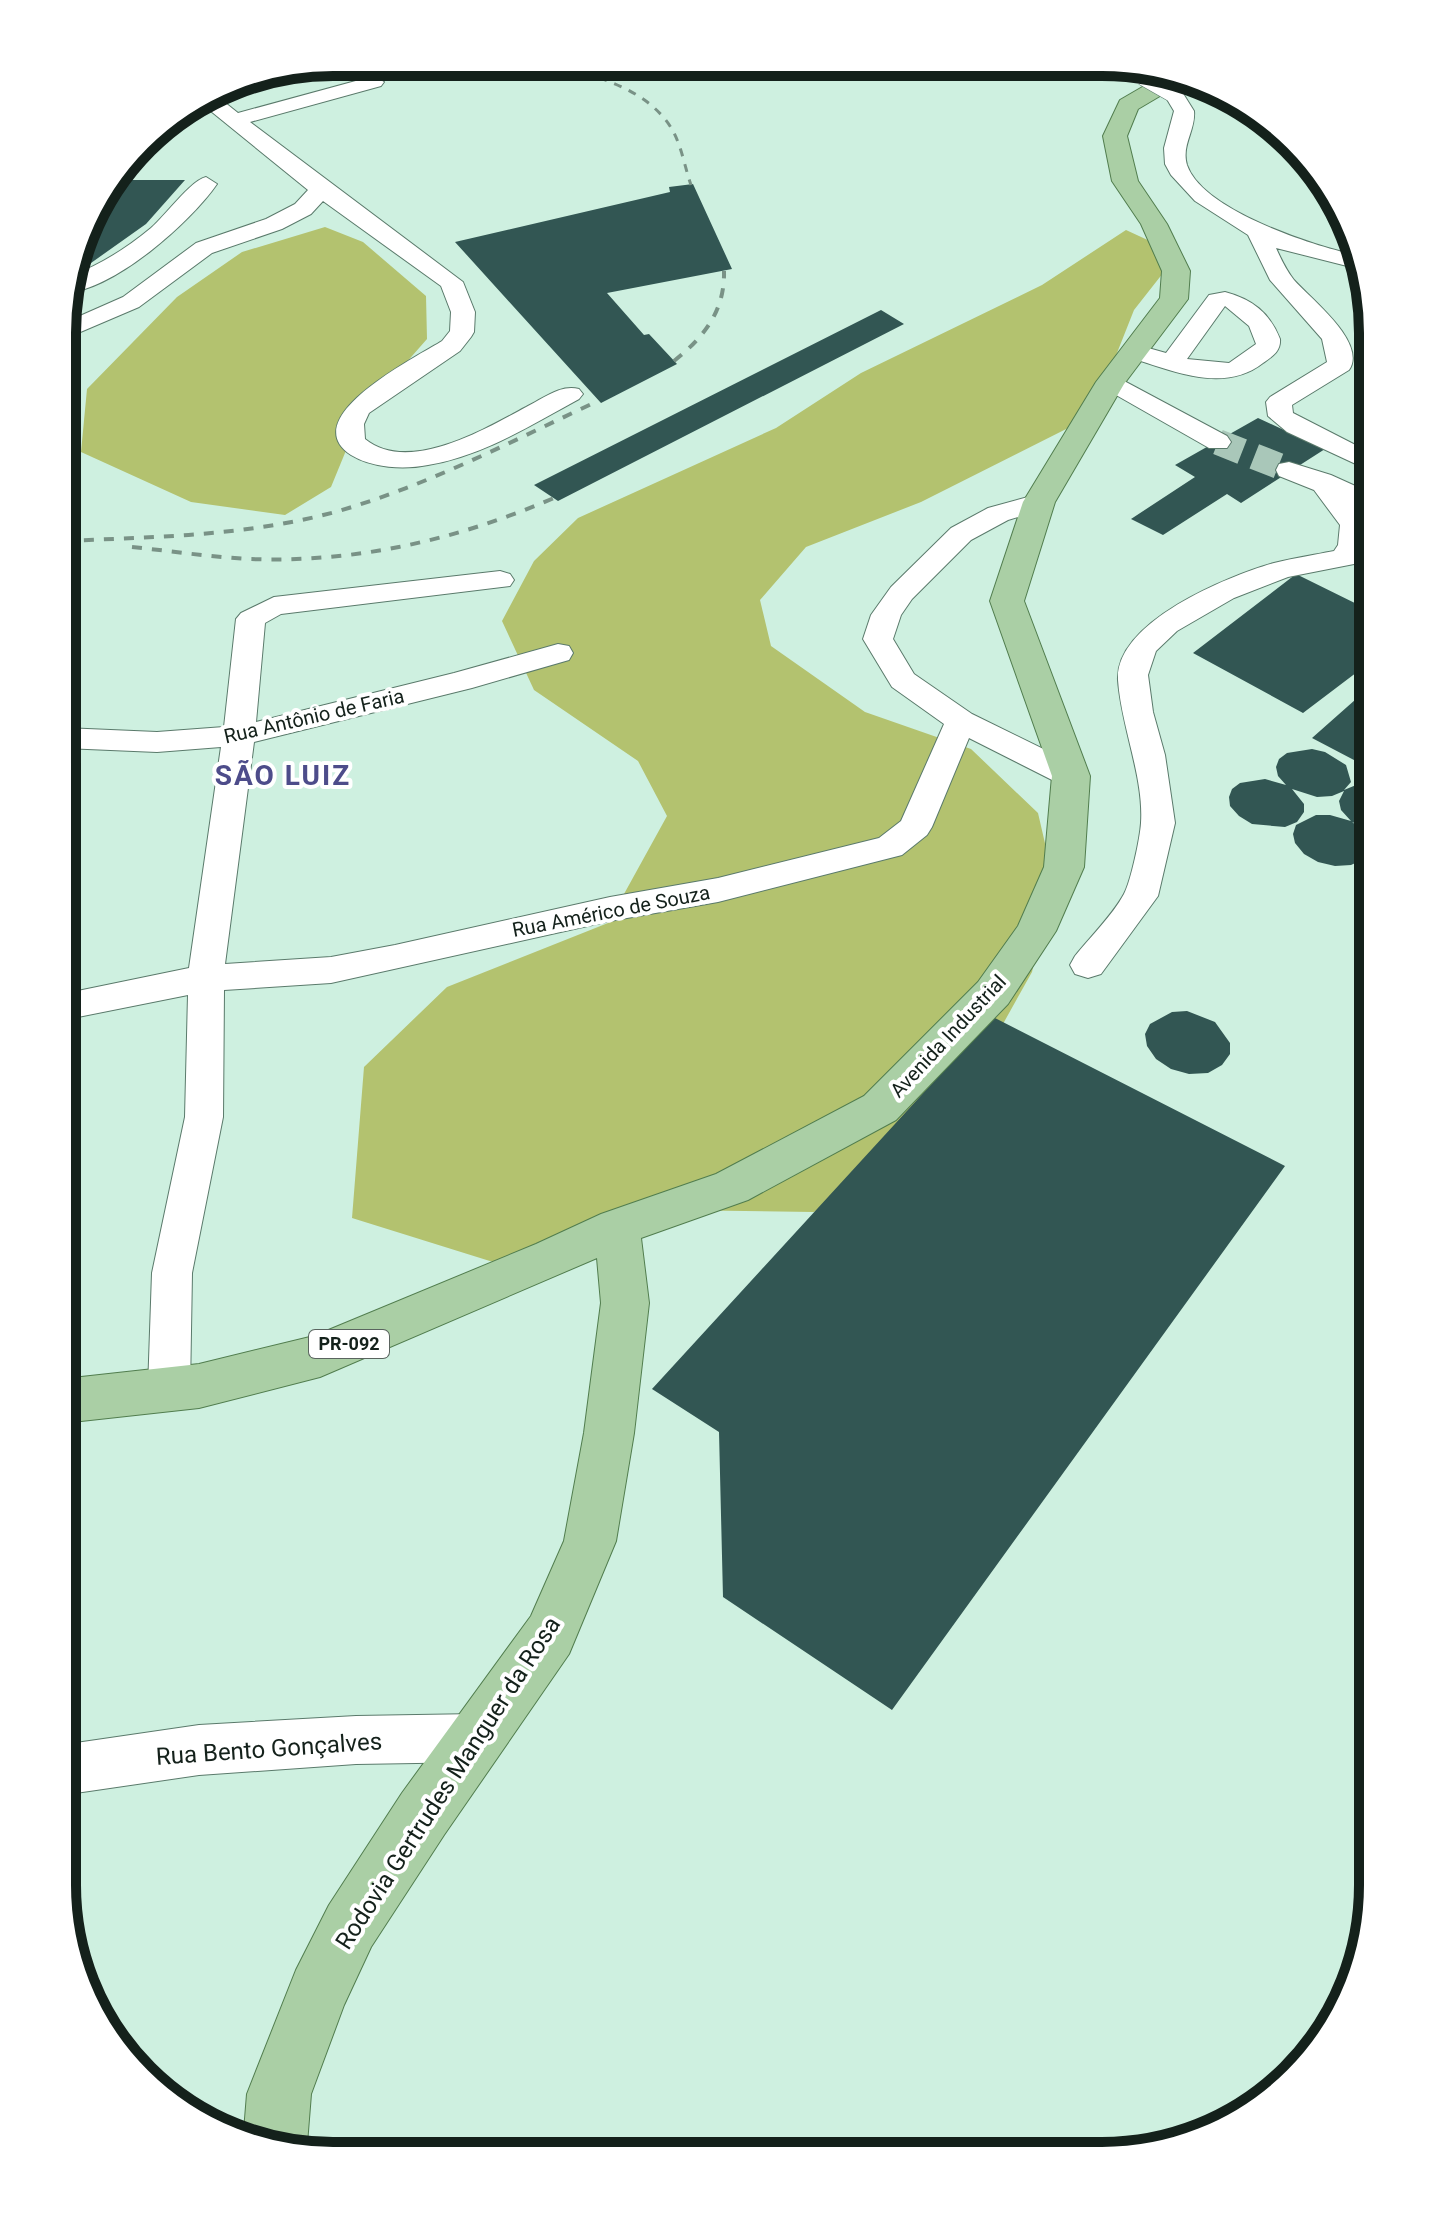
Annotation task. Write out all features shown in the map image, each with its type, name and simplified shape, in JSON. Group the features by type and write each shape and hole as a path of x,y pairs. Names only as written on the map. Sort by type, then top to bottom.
{"main road":[{"path":"1039,502 1111,382 1174,299 1176,271 1154,224 1125,181 1115,136 1128,105 1171,86"},
{"name":"Avenida Industrial","path":"617,1227 732,1187 880,1108 993,993 1036,931 1064,867 1071,776 1007,601 1039,502"},
{"name":"PR-092","path":"76,1400 199,1386 320,1356 553,1258 617,1227"},
{"name":"Rodovia Gertrudes Manguer da Rosa","path":"276,2135 279,2094 318,1992 350,1926 550,1635 590,1541 609,1433 625,1303 617,1227"}],"street":[{"path":"235,120 374,82"},
{"path":"1173,86 1184,104 1185,112 1175,157 1180,174 1224,213 1259,235 1322,257 1348,260"},
{"path":"215,104 321,189 451,282 463,312 462,332 451,346 360,408 349,425 349,435 355,445 372,456 429,457 460,448 570,394"},
{"path":"82,280 159,234 186,210 206,184"},
{"path":"76,326 131,302 204,248 274,224 303,209 321,189"},
{"path":"1259,235 1278,275 1334,337 1342,351 1340,365 1279,402 1281,416 1359,457"},
{"path":"1134,351 1173,361"},
{"path":"1111,382 1218,442"},
{"path":"1289,470 1359,498"},
{"path":"1321,481 1354,525 1352,545 1344,558"},
{"path":"1039,502 998,514 961,534 901,593 886,615 878,639 903,680 961,721 1071,776"},
{"path":"1088,965 1141,896 1158,823 1149,755 1137,712 1133,675 1142,647 1167,625 1224,592 1281,570 1344,558 1359,565"},
{"path":"169,1389 172,1273 204,1117 206,978 239,736 251,619 274,606 500,580"},
{"name":"Rua Antônio de Faria","path":"76,739 157,742 239,736 447,685 558,653"},
{"name":"Rua Américo de Souza","path":"76,1004 206,978 331,970 395,958 610,909 718,890 890,847 915,827 961,721"},
{"name":"Rua Bento Gonçalves","path":"76,1768 199,1750 356,1740 477,1738"}],"green space":[{"path":"325,227 363,242 426,296 427,339 361,414 331,487 285,515 191,502 81,452 87,389 177,297 242,252"},
{"path":"1126,230 1178,254 1134,310 1092,416 921,502 806,547 760,600 771,646 865,712 971,749 1038,813 1053,878 1032,972 942,1133 814,1212 667,1210 493,1262 352,1218 364,1067 447,987 608,923 667,816 638,761 534,690 502,621 534,561 578,518 776,428 861,373 1042,285"}],"building":[{"path":"126,180 185,180 146,224 86,265 102,219"},
{"path":"693,184 732,269 607,293 644,335 649,334 677,364 601,403 455,242 670,192 669,187"},
{"path":"881,310 904,324 558,501 534,485"},
{"path":"1258,418 1325,449 1241,503 1227,494 1163,535 1131,519 1195,477 1175,465"},
{"path":"1296,574 1359,605 1359,671 1303,713 1193,653"},
{"path":"1359,697 1359,763 1312,738"},
{"path":"1312,749 1325,752 1346,765 1351,782 1344,790 1359,784 1359,825 1352,822 1359,827 1359,861 1335,866 1318,862 1304,854 1295,843 1293,834 1296,825 1316,815 1351,821 1341,810 1339,801 1344,791 1317,797 1292,789 1304,804 1304,812 1297,822 1285,827 1252,824 1230,806 1232,789 1240,783 1265,779 1286,785 1278,776 1276,767 1279,759 1287,753"},
{"path":"1187,1011 1215,1022 1230,1043 1230,1054 1222,1065 1208,1073 1189,1074 1171,1069 1156,1059 1147,1046 1145,1034 1150,1024 1172,1012"},
{"path":"993,1017 1285,1166 892,1710 723,1597 719,1432 652,1389"}],"tunnel":[{"path":"1218,442 1289,470"}],"railway":[{"path":"594,76 631,92 662,115 673,131 691,185"},
{"path":"219,102 224,100"},
{"path":"127,180 130,174"},
{"path":"674,361 711,322 721,299 724,271"},
{"path":"76,540 234,531 335,512 436,476 598,401"},
{"path":"132,547 249,559 367,553 443,537 554,498"}],"district":[{"name":"SÃO LUIZ","path":"283,775"}]}
